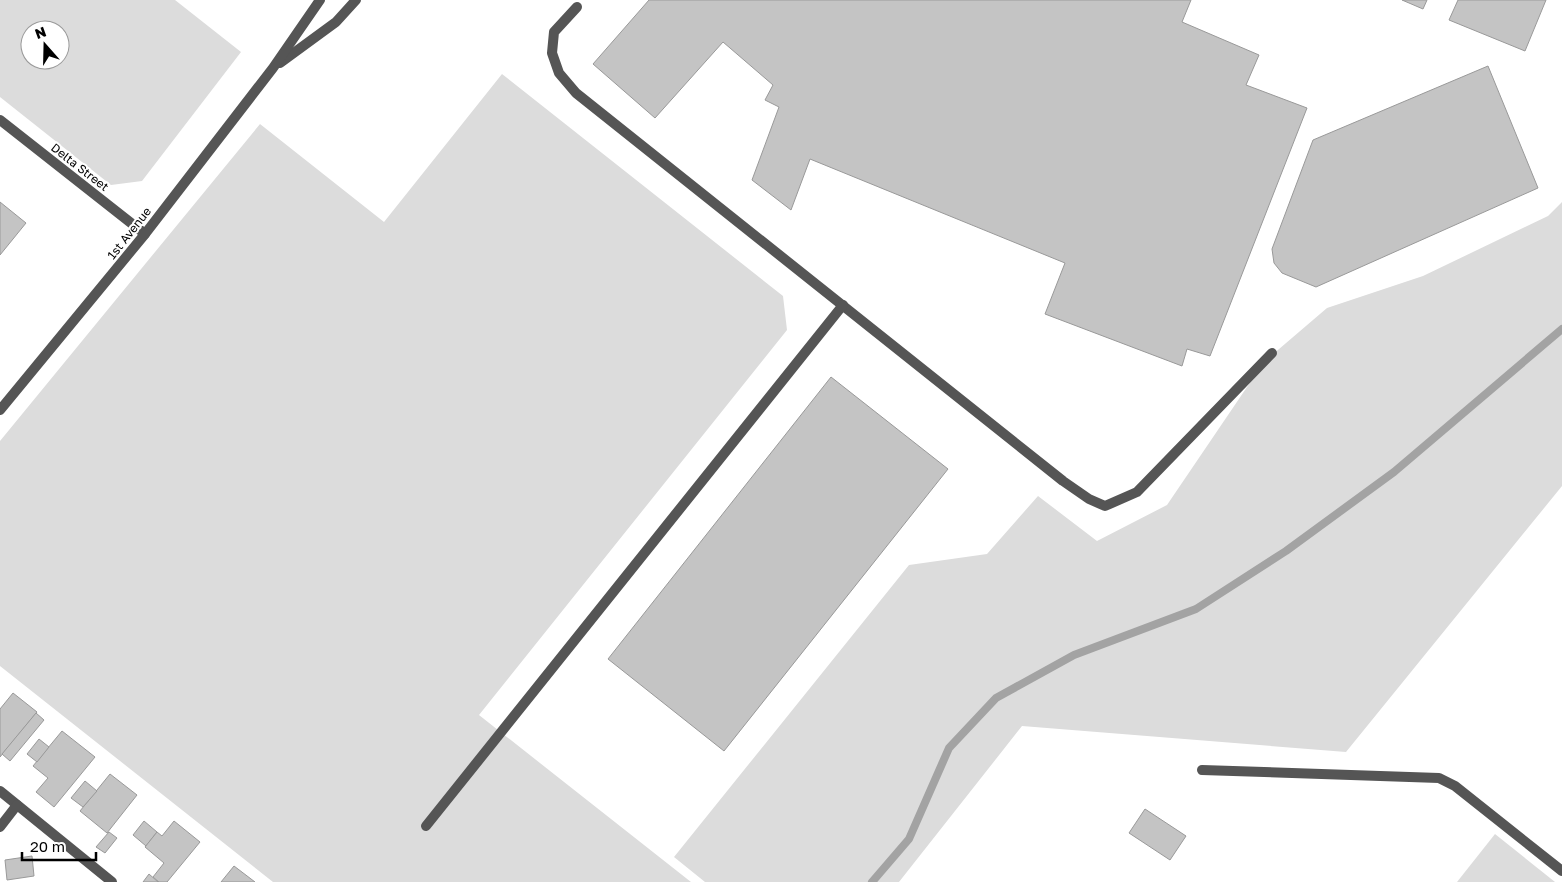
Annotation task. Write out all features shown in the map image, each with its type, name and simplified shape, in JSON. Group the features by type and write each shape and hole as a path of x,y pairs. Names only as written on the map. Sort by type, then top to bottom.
{"street":[{"name":"1st Avenue","path":"0,410 144,234 273,68 320,0"},
{"name":"1st Avenue","path":"273,68 336,22 356,0"},
{"path":"577,7 554,32 552,53 559,73 576,94 1063,481 1089,499 1106,506 1137,492 1272,353"},
{"name":"Delta Street","path":"0,120 144,234"},
{"path":"426,826 843,306"},
{"path":"1202,770 1439,778 1455,786 1562,871"},
{"path":"0,791 112,882"},
{"path":"0,827 17,805"}],"shaded area":[{"path":"0,0 175,0 241,52 142,181 111,185 0,97"},
{"path":"502,74 783,296 787,330 479,715 691,882 273,882 0,666 0,441 260,124 384,222"},
{"path":"1562,202 1562,486 1346,752 1022,726 899,882 705,882 674,857 909,565 987,554 1038,496 1097,541 1167,505 1264,362 1327,308 1423,276 1548,216"},
{"path":"1495,834 1555,882 1457,882"}],"building":[{"path":"649,0 1191,0 1182,22 1259,55 1246,85 1307,108 1210,356 1187,349 1182,366 1045,314 1065,263 810,159 791,210 752,180 779,107 765,100 773,85 723,42 655,118 593,64"},
{"path":"1402,0 1427,0 1423,9"},
{"path":"1458,0 1546,0 1525,51 1449,20"},
{"path":"1488,66 1538,188 1316,287 1282,273 1274,263 1272,249 1313,140"},
{"path":"0,202 26,223 0,255"},
{"path":"831,377 948,469 724,751 608,659"},
{"path":"13,693 37,712 0,757 0,709"},
{"path":"36,713 44,720 10,761 2,754"},
{"path":"62,731 95,757 54,807 36,792 48,778 33,766"},
{"path":"39,739 49,747 37,762 27,754"},
{"path":"110,774 137,795 107,833 80,811"},
{"path":"85,781 97,791 83,807 71,798"},
{"path":"1145,809 1186,836 1170,860 1129,833"},
{"path":"144,821 157,832 146,846 133,835"},
{"path":"174,821 200,842 167,882 159,882 153,877 164,863 145,847 157,832 162,836"},
{"path":"109,832 117,838 105,853 96,847"},
{"path":"32,856 34,876 7,880 5,860"},
{"path":"234,866 255,882 221,882"},
{"path":"149,874 158,882 143,882"}],"waterway":[{"path":"872,882 909,839 949,748 996,698 1074,655 1196,609 1286,551 1394,472 1562,329"}]}
